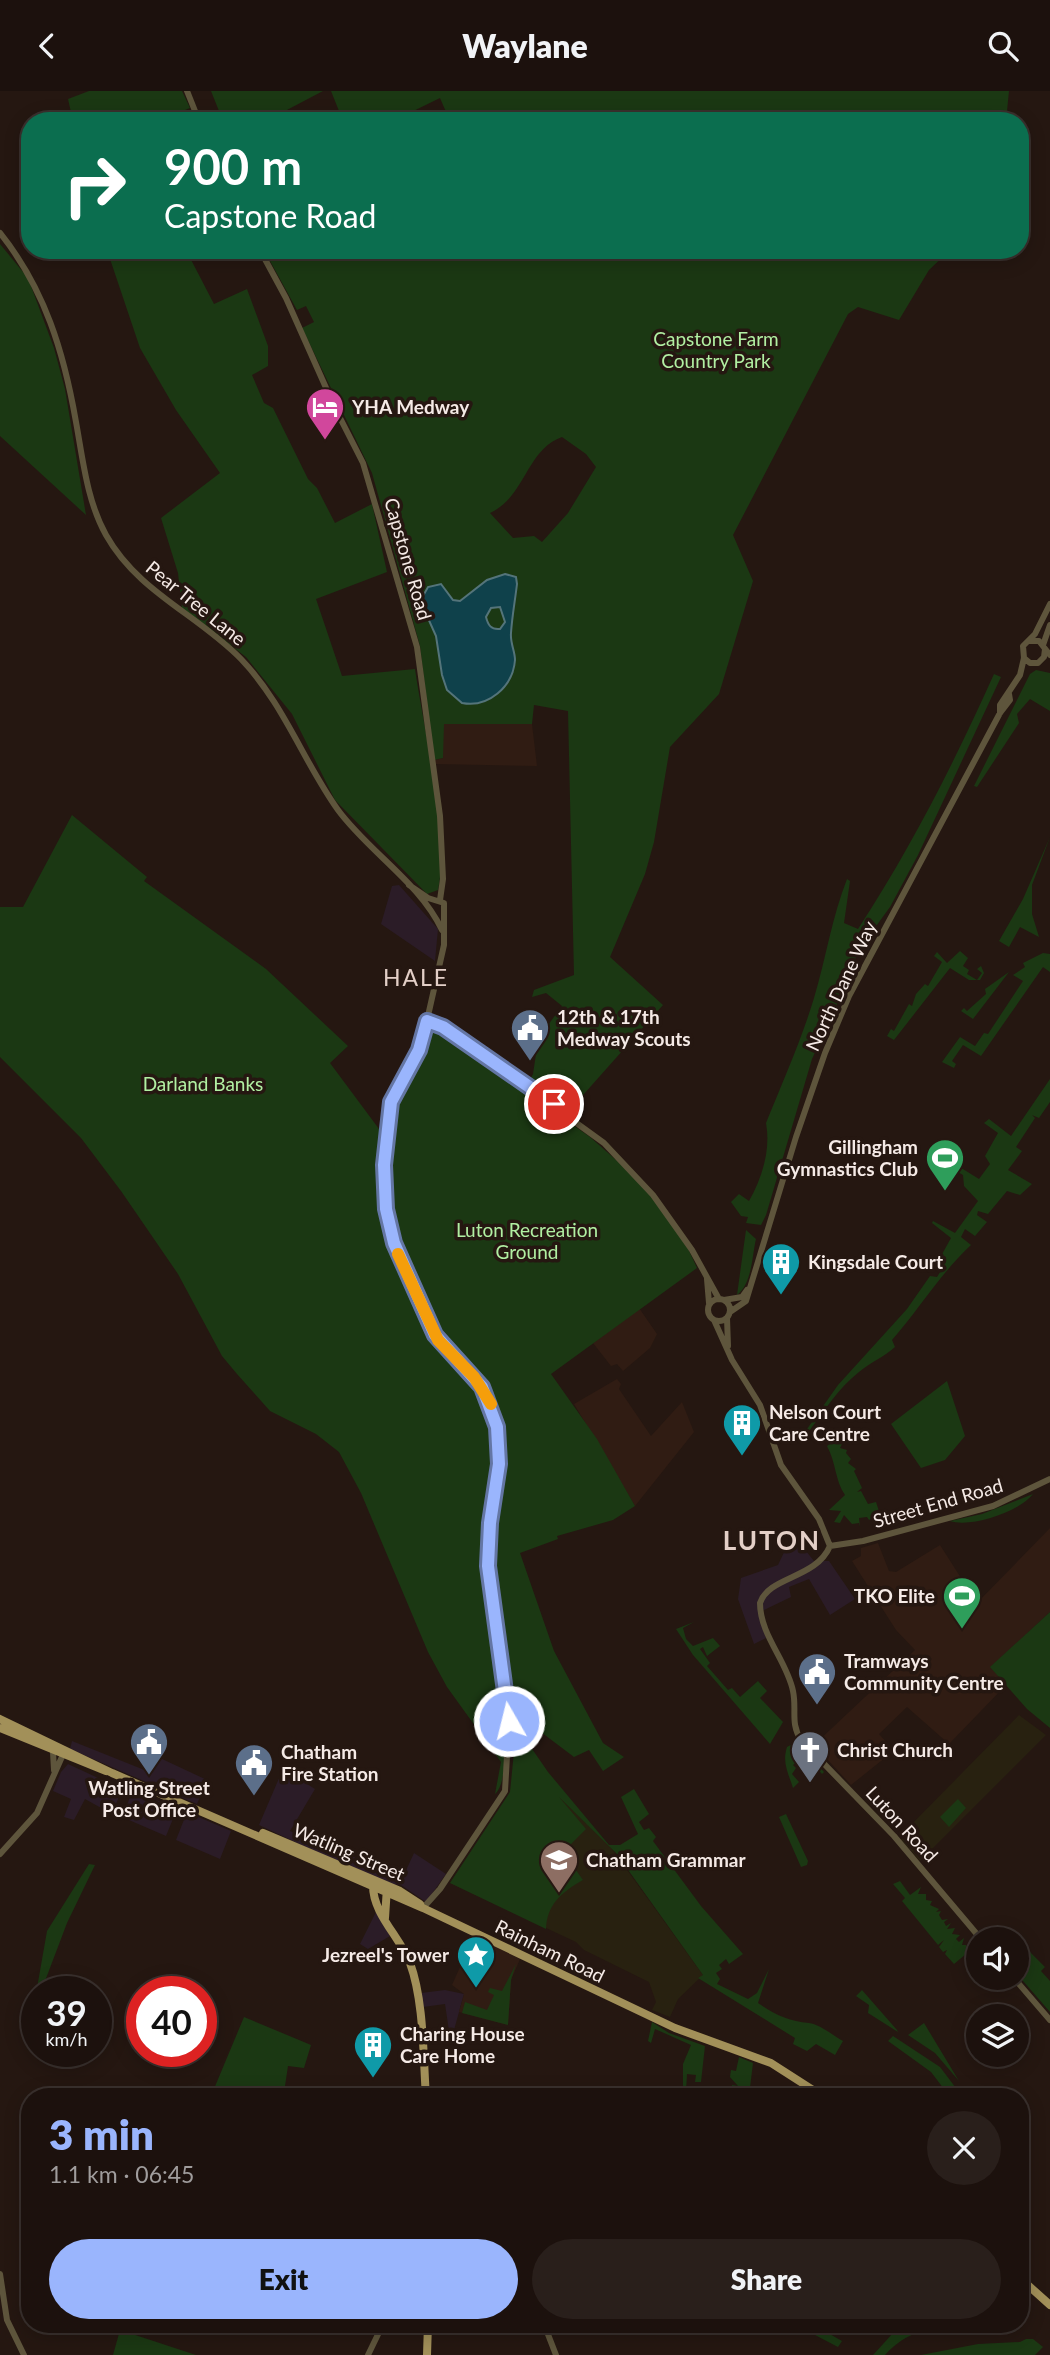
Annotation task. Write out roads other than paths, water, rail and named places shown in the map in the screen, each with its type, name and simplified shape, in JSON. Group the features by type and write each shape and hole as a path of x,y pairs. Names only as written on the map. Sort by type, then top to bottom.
{"main road":[{"name":"Watling Street","path":"0,1720 64,1753 257,1833 273,1844 373,1886"},
{"name":"Watling Street","path":"0,1728 53,1752 64,1753"},
{"name":"Watling Street","path":"257,1833 265,1833 419,1902 424,1908"},
{"name":"Rainham Road","path":"373,1886 387,1889 402,1899 667,2024 771,2063 810,2088"},
{"path":"373,1886 378,1907 412,1968 422,2038 425,2088"},
{"path":"387,1889 387,1921"},
{"path":"387,1921 391,1908 402,1899"},
{"path":"1029,2286 1050,2305"},
{"path":"427,2355 428,2333"}],"street":[{"path":"187,91 195,112"},
{"name":"Pear Tree Lane","path":"0,233 34,282 48,312 71,391 93,503 115,550 144,585 214,634 259,679 278,705 340,813 432,913"},
{"name":"Capstone Road","path":"265,259 286,298 335,408 363,463 417,647 440,816 443,879 437,900"},
{"path":"1050,604 1030,641 1022,648 1024,658 1050,667"},
{"path":"1036,663 1044,657 1050,625"},
{"path":"1030,641 1044,647 1050,656"},
{"name":"North Dane Way","path":"729,1315 746,1301 800,1125 846,1003 867,958 920,868 1000,713 1004,696 1009,694 1020,675 1024,658"},
{"name":"North Dane Way","path":"1020,675 1036,663"},
{"name":"Pear Tree Lane","path":"409,885 437,900"},
{"path":"424,1908 440,1889 505,1791 509,1721 488,1566 490,1523 499,1464 497,1427 482,1387 435,1335 394,1243 386,1209 384,1165 391,1102 419,1050 445,935 445,905 437,900 429,906 445,935"},
{"path":"432,913 444,913"},
{"path":"427,1021 466,1043 570,1116 604,1143 653,1195 722,1300 729,1315 728,1348"},
{"path":"706,1274 709,1314 760,1405 781,1465 820,1521 831,1546"},
{"path":"709,1305 742,1297 749,1289"},
{"path":"714,1320 729,1315"},
{"name":"Street End Road","path":"831,1546 863,1541 993,1506 1050,1479"},
{"name":"Luton Road","path":"831,1546 821,1562 768,1590 760,1603 764,1623 793,1691 793,1726 796,1733 894,1836 971,1927"},
{"path":"53,1752 54,1775"},
{"path":"0,1854 34,1817 64,1753"},
{"path":"1024,1990 1050,2019"},
{"path":"0,2274 7,2320 24,2355"},
{"path":"368,2355 379,2333"},
{"path":"547,2333 556,2355"}],"water":[{"path":"505,574 516,577 511,637 515,657 513,670 504,687 490,699 472,704 462,703 447,690 436,636 423,607 423,596 428,587 441,584 453,600 460,601 487,580","holes":["500,607 505,622 500,629 490,626 486,617 491,608"]}],"place":[{"name":"YHA Medway","path":"325,441"},
{"name":"12th & 17th Medway Scouts","path":"530,1062"},
{"name":"Gillingham Gymnastics Club","path":"945,1192"},
{"name":"Kingsdale Court","path":"781,1296"},
{"name":"Nelson Court Care Centre","path":"742,1457"},
{"name":"TKO Elite","path":"962,1630"},
{"name":"Tramways Community Centre","path":"817,1706"},
{"name":"Watling Street Post Office","path":"149,1776"},
{"name":"Christ Church","path":"810,1784"},
{"name":"Chatham Fire Station","path":"254,1797"},
{"name":"Chatham Grammar","path":"559,1894"},
{"name":"Jezreel's Tower","path":"476,1989"},
{"name":"Charing House Care Home","path":"373,2079"}],"district":[{"name":"HALE","path":"416,978"},
{"name":"LUTON","path":"772,1541"}],"park label":[{"name":"Capstone Farm Country Park","path":"716,350"},
{"name":"Darland Banks","path":"203,1084"},
{"name":"Luton Recreation Ground","path":"527,1241"}]}
